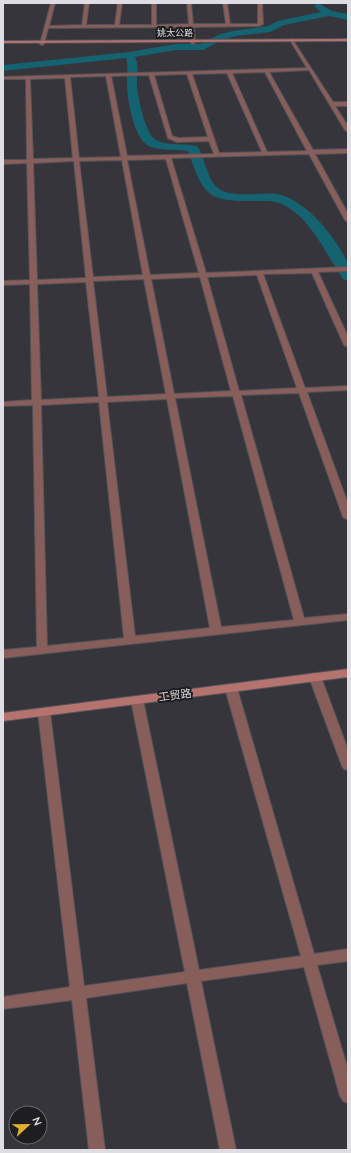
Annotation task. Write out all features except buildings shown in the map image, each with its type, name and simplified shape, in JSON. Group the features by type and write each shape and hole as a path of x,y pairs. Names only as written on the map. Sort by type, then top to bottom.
{"main road":[{"name":"姚太公路","path":"192,42 236,40 348,43"},
{"name":"姚太公路","path":"3,43 226,43 348,40"},
{"name":"工贸路","path":"3,717 348,673"}],"street":[{"path":"42,43 53,3"},
{"path":"84,26 87,3"},
{"path":"117,26 120,3"},
{"path":"154,3 154,26"},
{"path":"189,3 192,42"},
{"path":"225,3 228,26"},
{"path":"47,27 228,26 261,24 260,17 263,12 260,3"},
{"path":"292,42 348,130"},
{"path":"3,78 310,69"},
{"path":"266,70 348,220"},
{"path":"229,71 265,153"},
{"path":"189,73 217,155"},
{"path":"151,74 170,137 177,140 212,139"},
{"path":"108,75 216,631"},
{"path":"67,76 130,641"},
{"path":"28,77 42,650"},
{"path":"332,104 348,104"},
{"path":"3,162 348,151"},
{"path":"168,157 203,275 300,623"},
{"path":"3,283 348,269"},
{"path":"314,270 348,346"},
{"path":"259,272 348,517"},
{"path":"3,404 348,388"},
{"path":"3,654 348,617"},
{"path":"315,677 348,766"},
{"path":"231,688 348,1096"},
{"path":"137,700 228,1150"},
{"path":"44,712 97,1150"},
{"path":"3,1003 348,955"}],"waterway":[{"path":"318,6 329,13"},
{"path":"129,55 176,47 203,47 221,37 235,33 270,29 281,23 329,13"},
{"path":"329,13 348,17"},
{"path":"3,68 129,55"},
{"path":"129,55 132,63 132,87 136,108 140,125 146,138 150,142 160,146 193,149 205,179 210,188 216,193 234,197 278,198 296,207 322,234 348,276"}]}
